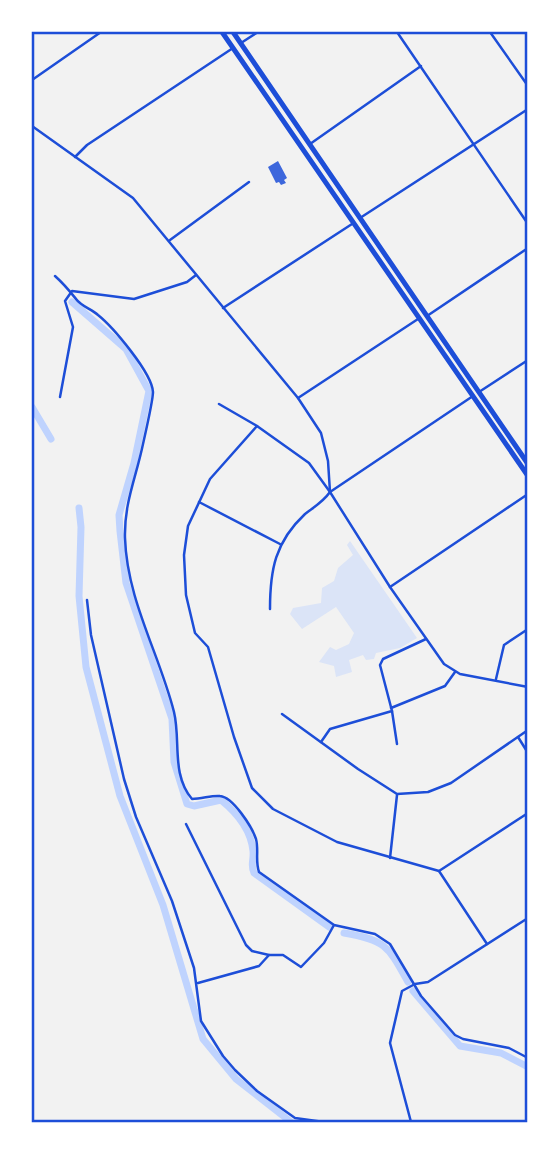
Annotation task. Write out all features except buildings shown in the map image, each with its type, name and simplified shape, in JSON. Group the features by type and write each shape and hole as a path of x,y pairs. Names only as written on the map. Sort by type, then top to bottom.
{"highway":[{"path":"222,32 527,477"},
{"path":"233,32 527,464"}],"street":[{"path":"32,80 101,32"},
{"path":"241,43 258,32"},
{"path":"397,32 527,224"},
{"path":"490,32 527,86"},
{"path":"75,158 87,145 233,48"},
{"path":"310,144 421,66"},
{"path":"360,218 527,109"},
{"path":"32,127 134,198 170,240 298,398 321,433 328,461 330,492"},
{"path":"170,240 248,182"},
{"path":"223,308 354,223"},
{"path":"427,316 527,248"},
{"path":"72,290 134,299 187,282 196,275"},
{"path":"55,276 72,290 77,300 99,315 124,342 139,361 153,391 143,445 125,508 125,539 135,599 174,713 179,773 186,792 192,799 218,795 227,797 240,811 256,838 256,863 259,872 334,925 375,934 390,944 421,996 455,1035 509,1048 527,1058"},
{"path":"60,397 73,327 65,301 72,290"},
{"path":"298,398 419,318"},
{"path":"479,392 527,360"},
{"path":"270,609 270,577 280,544 304,515 330,492 472,396"},
{"path":"219,404 257,426 309,463 444,664 455,672 527,687"},
{"path":"257,426 210,479 188,526 184,555 186,595 195,633 208,647 252,788 272,809 337,842 439,871 487,944"},
{"path":"390,587 527,494"},
{"path":"198,502 280,544"},
{"path":"87,600 91,635 124,779 136,817 172,901 198,983 201,1020 235,1070 276,1105 295,1118 324,1122"},
{"path":"496,680 504,645 527,629"},
{"path":"397,744 380,665 383,659 426,639"},
{"path":"321,741 330,729 391,710 445,685 455,672"},
{"path":"282,714 397,794 428,792 451,783 527,730"},
{"path":"518,737 527,753"},
{"path":"390,858 397,794"},
{"path":"439,871 527,813"},
{"path":"186,824 246,945 252,951 283,955 302,967 324,943 334,925"},
{"path":"411,1122 390,1043 402,991 415,984 428,982 527,918"},
{"path":"198,983 259,967 269,955"}],"shaded area":[{"path":"350,541 417,638 400,648 376,653 374,659 366,660 363,655 349,660 352,672 336,677 334,666 319,662 330,647 336,650 349,644 354,633 336,607 302,629 290,614 293,608 321,603 322,588 334,581 338,568 353,555 347,545"}],"waterway":[{"path":"72,302 126,349 149,391 134,463 119,515 120,531 126,583 172,719 174,762 187,804 194,806 221,800 227,805 242,822 252,843 254,873 329,927"},
{"path":"32,407 51,439"},
{"path":"79,508 79,596 86,667 120,796 163,905 203,1039 236,1079 291,1122"},
{"path":"344,933 369,939 384,947 408,982"},
{"path":"413,991 460,1046 501,1053 528,1067"}]}
